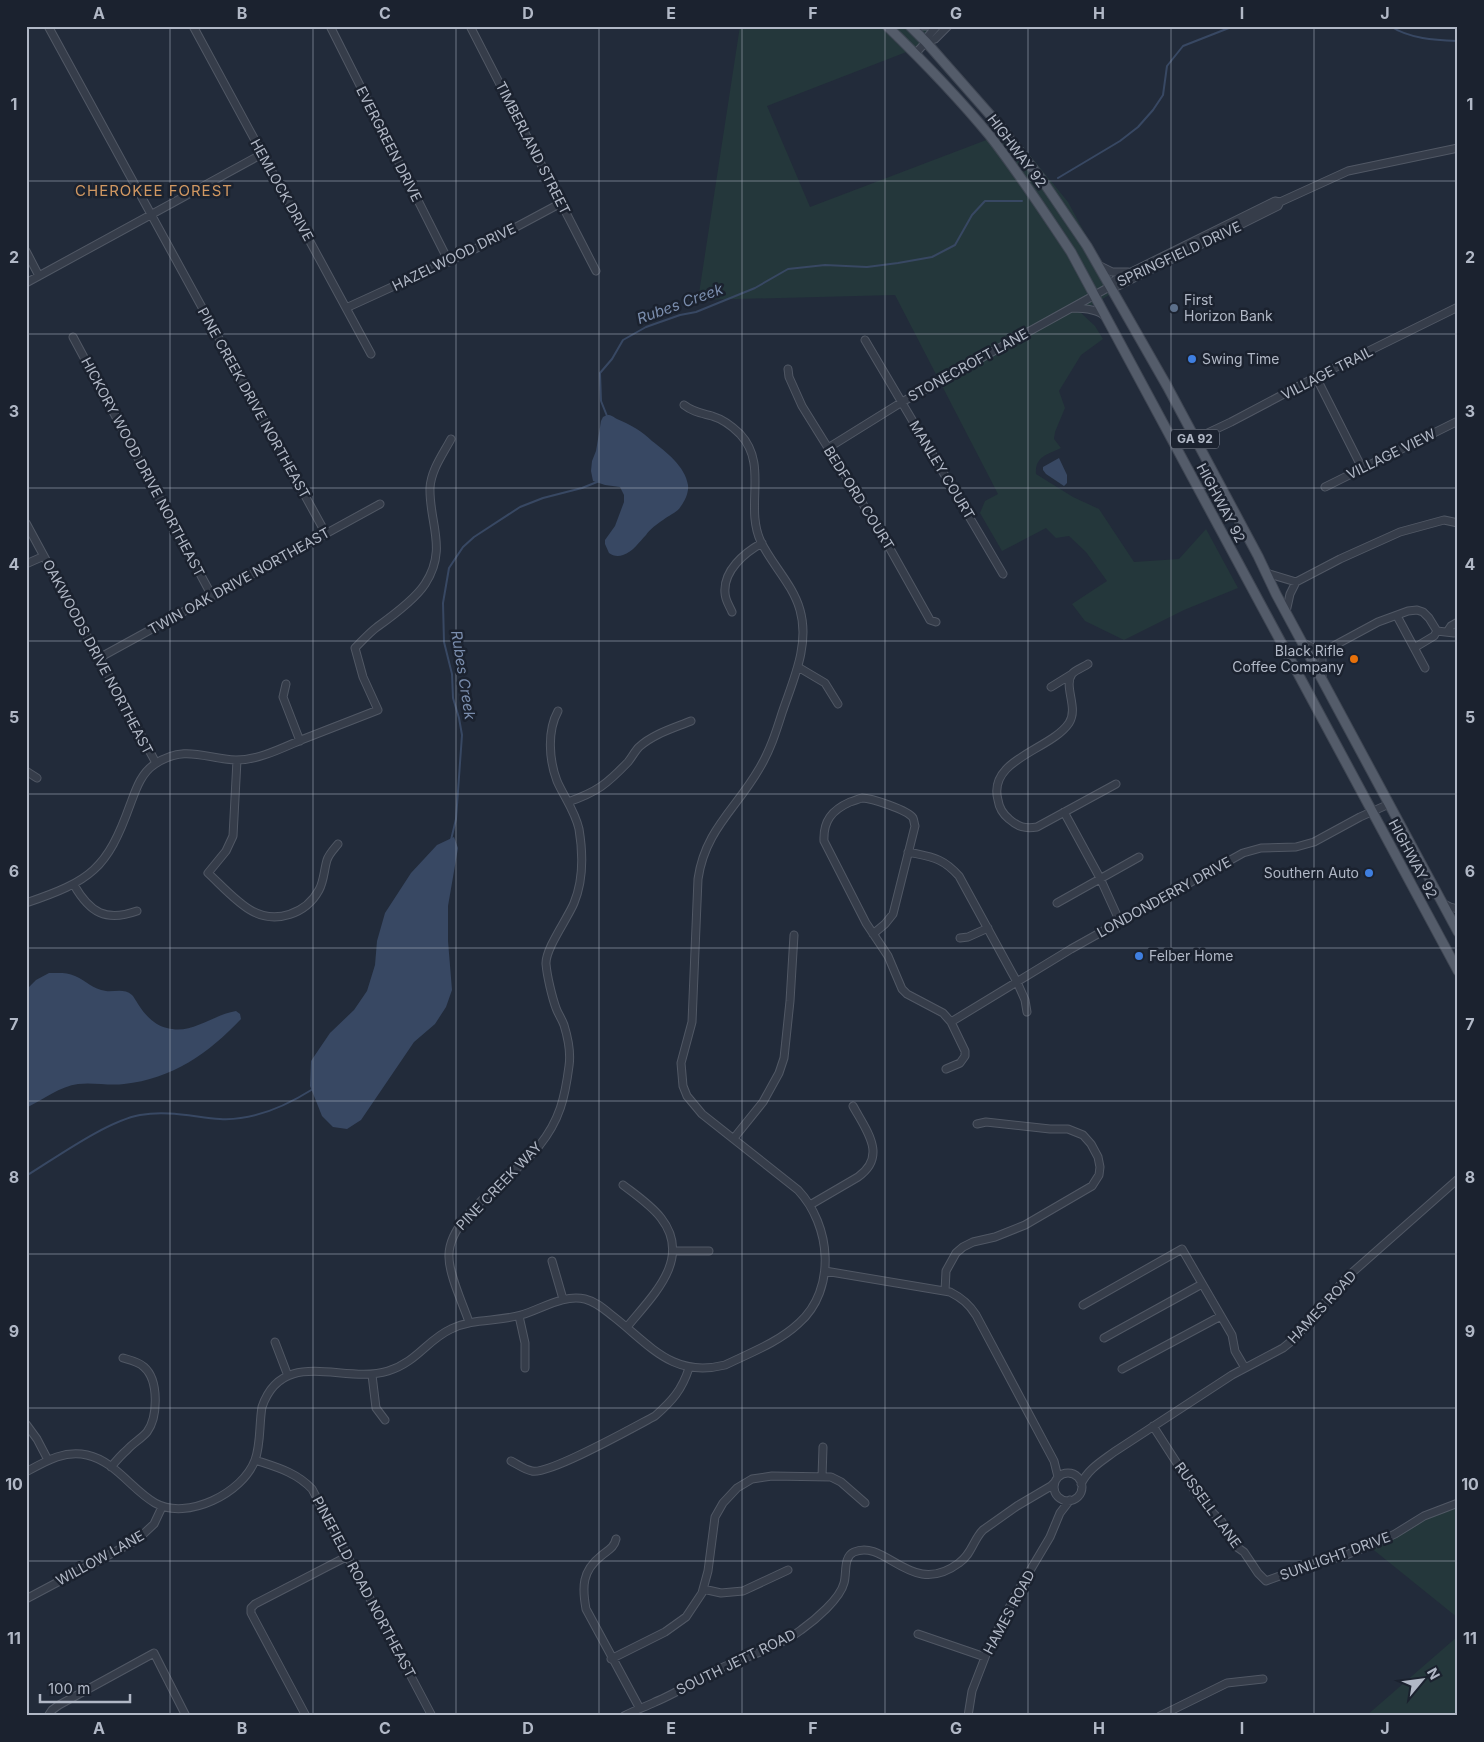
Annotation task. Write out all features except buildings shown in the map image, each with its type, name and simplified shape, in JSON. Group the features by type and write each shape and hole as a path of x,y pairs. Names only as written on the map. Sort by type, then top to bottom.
{"main road":[{"name":"HIGHWAY 92","path":"887,26 980,124 1038,200 1071,252 1458,971"},
{"name":"HIGHWAY 92","path":"910,26 999,125 1042,180 1100,266 1195,439 1458,932"}],"street":[{"name":"PINE CREEK DRIVE NORTHEAST","path":"48,26 326,534"},
{"name":"HEMLOCK DRIVE","path":"193,26 370,354"},
{"name":"EVERGREEN DRIVE","path":"330,26 449,262"},
{"name":"TIMBERLAND STREET","path":"470,26 596,271"},
{"path":"916,26 929,26"},
{"path":"915,54 938,26"},
{"path":"926,42 935,39 948,26"},
{"name":"SPRINGFIELD DRIVE","path":"1111,286 1115,280 1267,205 1276,201 1280,202 1348,171 1458,148"},
{"path":"26,283 262,154"},
{"name":"SPRINGFIELD DRIVE","path":"1111,286 1118,286 1278,206 1280,202"},
{"name":"HAZELWOOD DRIVE","path":"346,308 449,262 560,203"},
{"path":"26,251 39,276"},
{"path":"1100,266 1112,272 1133,271"},
{"name":"STONECROFT LANE","path":"828,448 902,402 1111,286"},
{"name":"VILLAGE TRAIL","path":"1195,439 1458,307"},
{"path":"1072,308 1092,310 1101,313 1107,318"},
{"name":"HICKORY WOOD DRIVE NORTHEAST","path":"74,338 212,596"},
{"name":"MANLEY COURT","path":"865,340 1004,574"},
{"name":"BEDFORD COURT","path":"788,369 789,377 802,406 884,538 930,620 936,622"},
{"path":"1316,377 1362,468"},
{"path":"26,1472 48,1460 66,1454 82,1454 98,1458 146,1497 162,1507 187,1509 207,1503 227,1492 238,1483 254,1460 262,1407 265,1399 273,1387 288,1376 309,1371 372,1375 407,1363 444,1333 469,1322 519,1316 563,1299 576,1297 596,1303 660,1356 680,1366 704,1368 725,1365 787,1333 800,1323 814,1304 825,1271 824,1246 822,1230 810,1205 798,1190 694,1106 687,1096 682,1074 682,1063 692,1022 700,864 717,826 760,768 771,745 798,667 803,639 803,623 793,592 762,543 756,529 753,514 756,471 753,456 748,445 741,434 724,420 698,413 684,405"},
{"name":"VILLAGE VIEW","path":"1325,487 1458,421"},
{"path":"26,902 74,885 92,872 107,855 120,832 138,783 156,763 171,756 186,753 237,760 260,756 378,710 363,677 355,648 425,585 434,564 437,550 430,487 436,467 451,439"},
{"name":"TWIN OAK DRIVE NORTHEAST","path":"98,658 380,504"},
{"path":"1286,612 1290,594 1296,582 1400,532 1444,520 1458,523"},
{"name":"OAKWOODS DRIVE NORTHEAST","path":"26,523 156,763"},
{"path":"732,612 725,594 726,582 732,569 742,556 762,543"},
{"path":"26,564 44,556"},
{"path":"1266,573 1296,582"},
{"path":"1303,643 1318,650 1328,649 1378,622 1408,611 1417,610 1423,612 1429,618 1437,631"},
{"path":"1397,616 1425,668"},
{"path":"1448,632 1451,626 1458,622"},
{"path":"1437,631 1454,633 1458,631"},
{"path":"1414,648 1434,636 1437,631"},
{"path":"1322,680 1322,657 1328,649"},
{"path":"1051,687 1088,664"},
{"path":"798,667 825,682 838,704"},
{"path":"1072,674 1069,683 1073,712 1069,722 1061,732 1048,742 1006,769 997,784 996,793 999,804 1005,816 1016,826 1037,827 1116,784"},
{"path":"286,684 283,697 300,740"},
{"name":"PINE CREEK WAY","path":"469,1322 450,1263 450,1245 454,1235 459,1224 539,1147 561,1110 566,1094 570,1055 564,1025 555,1004 546,962 557,933 574,904 581,874 582,858 575,816 557,779 551,750 550,735 552,721 558,711"},
{"path":"568,802 587,795 610,781 638,748 648,741 691,721"},
{"path":"237,760 233,836 226,851 208,873 246,906 260,914 275,917 288,915 304,908 318,892 330,855 338,844"},
{"path":"26,771 37,778"},
{"path":"874,934 893,914 915,826 913,818 909,814 870,799 860,798 832,813 827,820 824,841 866,923 888,956 902,989 907,994 949,1017 965,1050 965,1056 960,1063 946,1069"},
{"name":"LONDONDERRY DRIVE","path":"951,1022 1120,922 1244,853 1261,848 1296,847 1309,844 1389,804"},
{"path":"1064,812 1100,878 1120,922"},
{"path":"908,852 945,862 959,876 1017,982 1025,1000 1027,1012"},
{"path":"1057,903 1139,857"},
{"path":"74,885 85,902 101,914 117,916 137,911"},
{"path":"1442,903 1450,908 1458,909"},
{"path":"960,938 968,937 988,928"},
{"path":"734,1138 763,1102 779,1073 784,1058 794,935"},
{"path":"810,1205 866,1172 870,1166 873,1158 871,1140 853,1106"},
{"path":"945,1291 946,1271 956,1253 973,1242 995,1237 1025,1225 1092,1186 1099,1176 1098,1157 1091,1144 1083,1135 1076,1132 1068,1129 1050,1129 986,1122 977,1124"},
{"name":"HAMES ROAD","path":"1081,1484 1096,1465 1153,1426 1245,1368 1283,1348 1294,1339 1346,1278 1458,1179"},
{"path":"623,1185 661,1218 668,1230 673,1251 669,1272 627,1327"},
{"path":"1082,1306 1182,1249 1232,1335 1235,1351 1245,1368"},
{"path":"673,1251 708,1252"},
{"path":"552,1261 563,1299"},
{"path":"825,1271 945,1291 962,1298 976,1315 1055,1464 1063,1471 1071,1474 1081,1484 1080,1493 1074,1499 1065,1500 1057,1495 1055,1464"},
{"path":"1104,1338 1202,1284"},
{"path":"519,1316 525,1343 525,1368"},
{"path":"1122,1369 1221,1316"},
{"path":"275,1342 288,1376"},
{"path":"111,1467 146,1432 152,1418 155,1403 155,1389 149,1372 138,1363 123,1358"},
{"path":"513,1462 532,1471 546,1470 655,1416 681,1390 689,1368"},
{"path":"372,1375 376,1408 385,1420"},
{"path":"26,1424 37,1439 48,1460"},
{"name":"RUSSELL LANE","path":"1153,1426 1198,1496 1222,1522 1234,1545 1244,1552 1266,1581"},
{"path":"822,1477 823,1447"},
{"name":"PINEFIELD ROAD NORTHEAST","path":"254,1460 287,1470 306,1483 317,1496 432,1716"},
{"name":"HAMES ROAD","path":"1071,1474 1096,1465"},
{"path":"1056,1480 1064,1473 1071,1474"},
{"path":"612,1659 665,1632 686,1617 702,1593 708,1571 715,1517 723,1503 737,1488 752,1479 772,1476 831,1477 842,1482 865,1503"},
{"name":"SOUTH JETT ROAD","path":"624,1716 719,1669 775,1646 800,1631 837,1596 844,1583 847,1558 850,1554 860,1550 870,1551 883,1555 908,1571 918,1574 939,1573 954,1567 967,1556 978,1534 983,1530 1017,1506 1051,1486 1056,1480"},
{"name":"SOUTH JETT ROAD","path":"1040,1493 1057,1495"},
{"name":"HAMES ROAD","path":"1057,1495 1060,1513"},
{"name":"HAMES ROAD","path":"968,1716 972,1691 985,1657 1015,1596 1050,1537 1060,1513 1070,1500"},
{"name":"SUNLIGHT DRIVE","path":"1266,1581 1321,1562 1342,1557 1395,1534 1424,1516 1458,1503"},
{"name":"WILLOW LANE","path":"26,1599 137,1540 154,1524 162,1507"},
{"path":"616,1539 614,1546 598,1558 590,1568 584,1578 582,1591 586,1609 639,1708"},
{"path":"306,1716 251,1613 251,1608 348,1556"},
{"path":"703,1589 721,1593 743,1592 788,1570"},
{"path":"918,1634 985,1657"},
{"path":"48,1716 59,1705 154,1653 186,1716"},
{"path":"1160,1716 1227,1683 1263,1679"}],"green space":[{"path":"740,26 943,26 927,44 767,106 810,207 1010,131 1068,202 1116,291 1080,312 1095,326 1103,339 1081,355 1059,391 1065,408 1054,439 1061,448 1040,460 1036,468 1036,474 1073,497 1099,509 1134,562 1179,559 1206,529 1238,588 1184,610 1124,640 1085,621 1072,604 1107,581 1086,552 1069,536 1056,538 1046,528 1002,551 980,513 985,501 998,494 895,295 698,300"},
{"path":"1458,1503 1458,1618 1370,1547"},
{"path":"1458,1636 1458,1716 1366,1716"}],"water":[{"path":"607,415 644,434 663,450 679,466 688,485 684,502 679,508 649,531 630,552 619,556 609,553 605,540 615,526 624,502 624,495 620,487 593,481 591,471 601,421"},
{"path":"1059,458 1067,475 1067,483 1064,486 1043,470 1043,467"},
{"path":"454,837 458,848 448,906 448,941 452,990 446,1007 435,1024 414,1042 361,1120 347,1129 333,1127 322,1116 310,1086 311,1061 330,1033 354,1010 367,991 375,965 377,941 385,913 411,873 437,845"},
{"path":"49,973 69,974 101,990 129,993 150,1019 158,1025 167,1028 185,1029 236,1011 240,1014 241,1019 203,1053 158,1077 124,1084 72,1085 58,1090 26,1108 26,990 36,980"}],"waterway":[{"name":"Rubes Creek","path":"1058,178 1120,141 1138,127 1163,95 1167,66 1183,46 1234,26"},
{"name":"Rubes Creek","path":"1390,26 1414,36 1458,41"},
{"name":"Rubes Creek","path":"607,416 601,401 600,373 612,359 623,340 646,327 680,315 696,312 755,288 788,269 825,265 867,267 932,257 955,245 972,215 985,201 1022,201"},
{"name":"Rubes Creek","path":"451,840 456,819 462,735 453,698 452,674 444,642 443,603 449,568 463,547 474,537 520,507 597,482"},
{"name":"Rubes Creek","path":"26,1176 98,1132 113,1124 140,1115 161,1113 220,1119 245,1118 281,1106 313,1089"}],"place":[{"name":"First Horizon Bank","path":"1174,308"},
{"name":"Swing Time","path":"1192,359"},
{"name":"Black Rifle Coffee Company","path":"1354,659"},
{"name":"Southern Auto","path":"1369,873"},
{"name":"Felber Home","path":"1139,956"}],"district":[{"name":"CHEROKEE FOREST","path":"154,191"}]}
